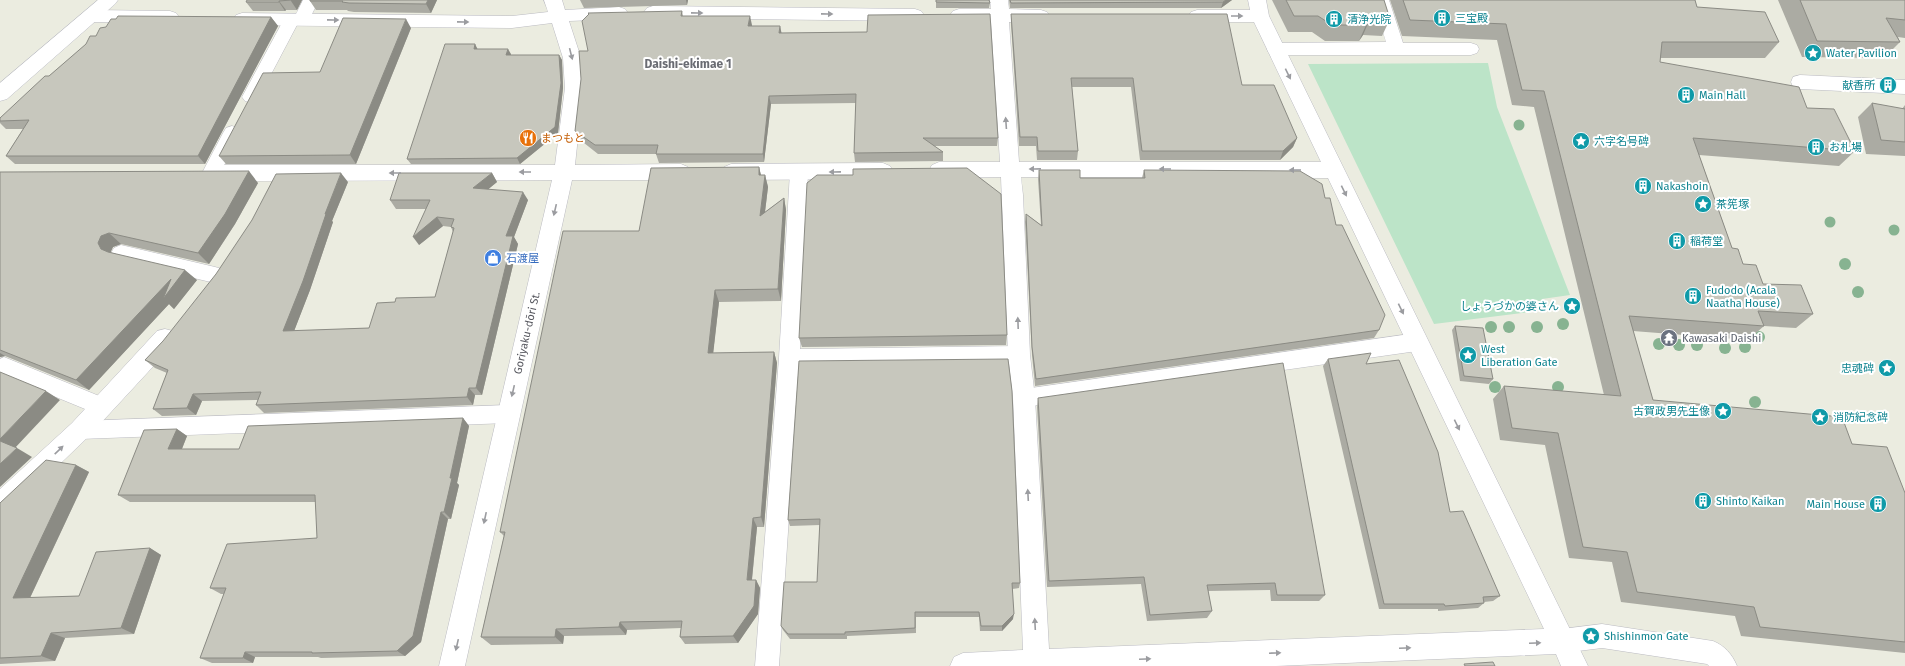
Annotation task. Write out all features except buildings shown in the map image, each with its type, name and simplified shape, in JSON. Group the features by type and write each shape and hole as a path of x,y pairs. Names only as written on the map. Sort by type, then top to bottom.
{"street":[{"path":"0,94 91,16 110,8 188,18"},
{"path":"226,18 512,22 556,8 571,15 662,12 938,15 999,8 1059,16"},
{"name":"Goriyaku-dōri St.","path":"452,666 564,172 574,88 572,58 556,8"},
{"path":"999,8 1013,195 1019,355 1024,398 1037,665"},
{"path":"1177,16 1258,8 1334,170 1575,666"},
{"path":"1800,82 1905,87"},
{"path":"924,171 1334,170"},
{"path":"203,173 276,174 900,171"},
{"path":"265,195 276,174"},
{"path":"201,293 227,257"},
{"path":"0,505 80,430 163,341 177,323"},
{"path":"963,666 1347,658 1562,641"}],"lane":[{"path":"203,173 242,114 296,20 311,0"},
{"path":"1381,0 1396,48"},
{"path":"1276,49 1471,49"},
{"path":"767,666 789,358 799,172"},
{"path":"121,253 215,275"},
{"path":"1024,398 1417,342"},
{"path":"789,358 1019,355"},
{"path":"4,366 102,407"},
{"path":"80,430 508,414"},
{"path":"1562,641 1602,636 1610,637 1713,653 1725,666"}],"green space":[{"path":"1488,63 1497,107 1570,295 1542,299 1546,310 1434,324 1308,64"}],"place":[{"name":"三宝殿","path":"1442,18"},
{"name":"清浄光院","path":"1334,19"},
{"name":"Water Pavilion","path":"1813,53"},
{"name":"献香所","path":"1888,85"},
{"name":"Main Hall","path":"1686,95"},
{"name":"まつもと","path":"528,138"},
{"name":"六字名号碑","path":"1581,141"},
{"name":"お札場","path":"1816,147"},
{"name":"Nakashoin","path":"1643,186"},
{"name":"茶筅塚","path":"1703,204"},
{"name":"稲荷堂","path":"1677,241"},
{"name":"石渡屋","path":"493,258"},
{"name":"Fudodo (Acala Naatha House)","path":"1693,296"},
{"name":"しょうづかの婆さん","path":"1572,306"},
{"name":"Kawasaki Daishi","path":"1669,338"},
{"name":"West Liberation Gate","path":"1468,355"},
{"name":"忠魂碑","path":"1887,368"},
{"name":"古賀政男先生像","path":"1723,411"},
{"name":"消防紀念碑","path":"1820,417"},
{"name":"Shinto Kaikan","path":"1703,501"},
{"name":"Main House","path":"1878,504"},
{"name":"Shishinmon Gate","path":"1591,636"}],"district":[{"name":"Daishi-ekimae 1","path":"688,64"}]}
